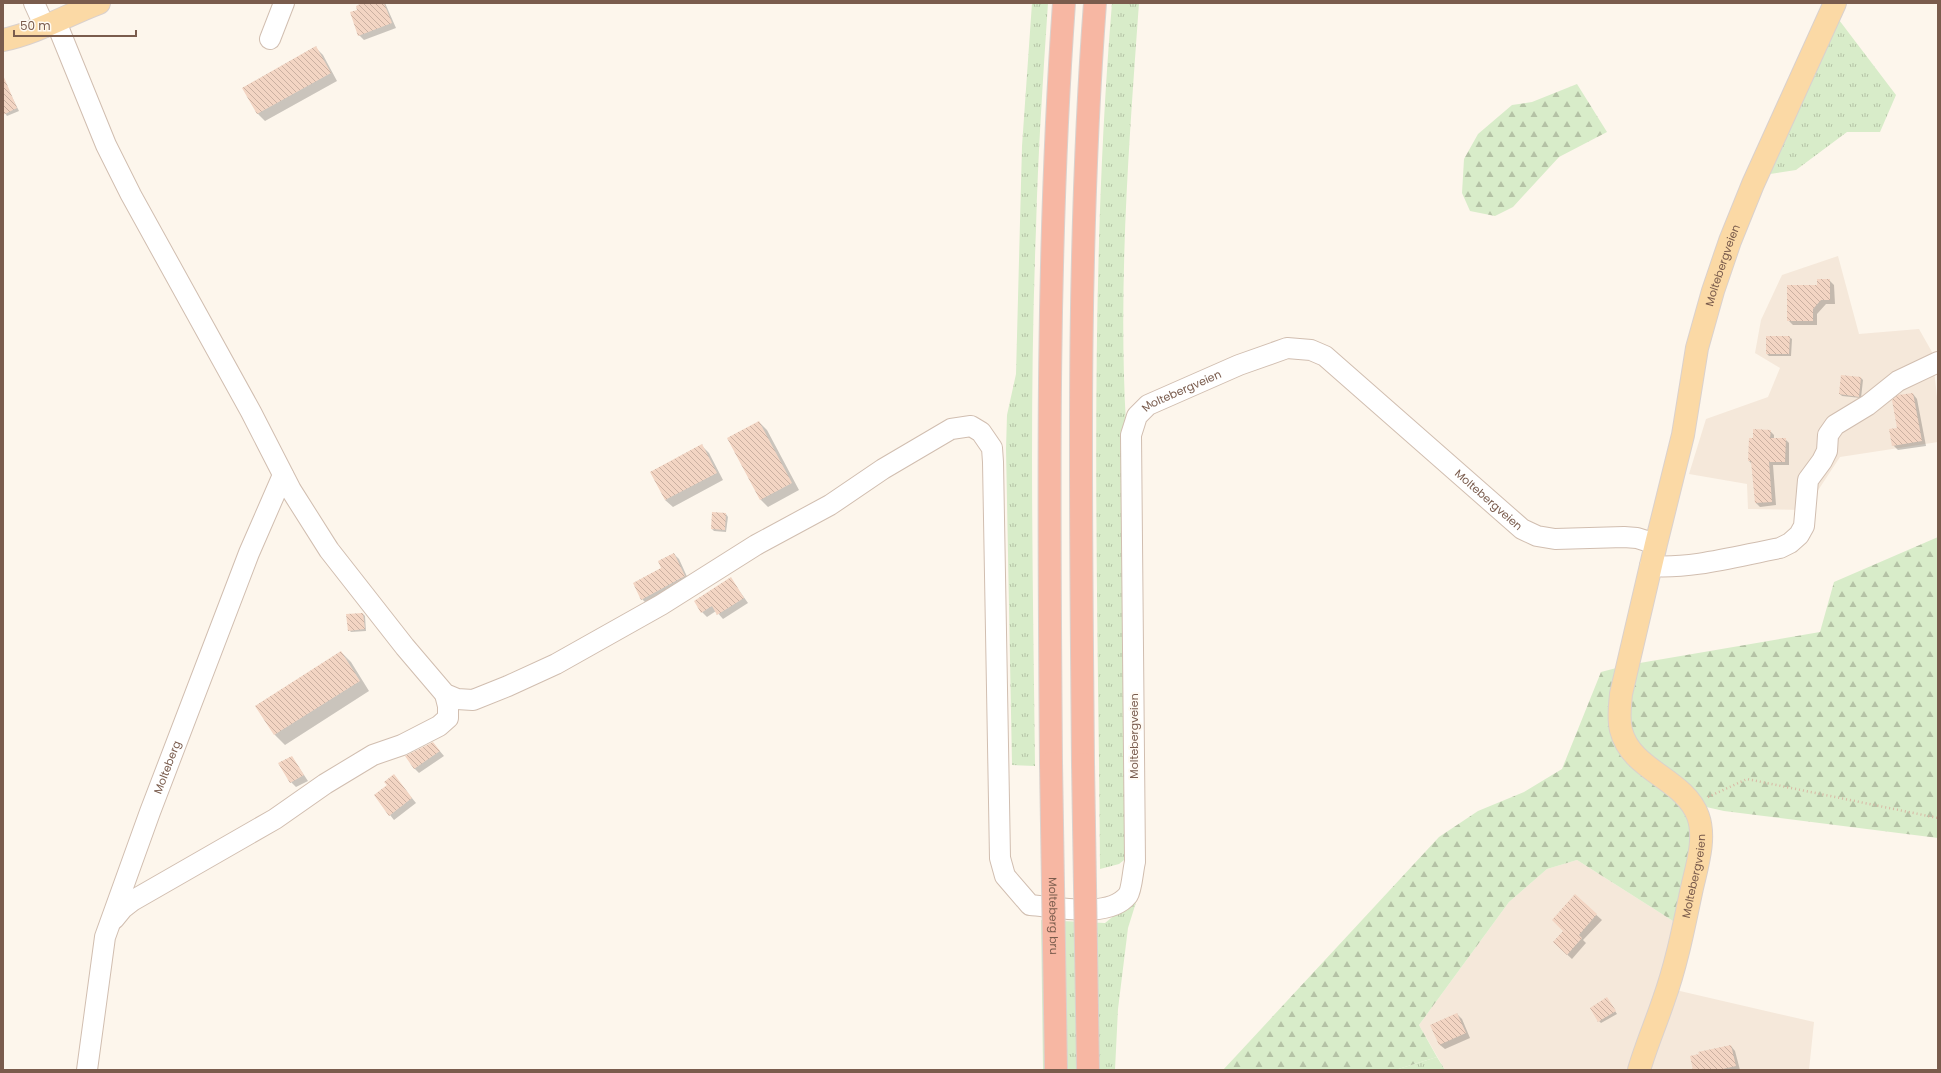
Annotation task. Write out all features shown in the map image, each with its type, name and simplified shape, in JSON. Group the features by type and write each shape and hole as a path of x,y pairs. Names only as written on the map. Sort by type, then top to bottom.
{"highway":[{"name":"Molteberg bru","path":"1056,1070 1048,424 1053,188 1064,3"},
{"path":"1088,1070 1080,430 1081,310 1086,156 1095,3"}],"main road":[{"path":"3,40 18,37 51,25 99,3"},
{"name":"Moltebergveien","path":"1638,1070 1664,998 1684,928 1698,862 1701,838 1699,817 1692,804 1678,788 1643,763 1629,746 1621,730 1619,712 1621,694 1650,566 1683,434 1697,348 1713,291 1730,241 1753,184 1835,3"}],"street":[{"path":"34,3 51,25 106,145 131,195 196,310 283,475 329,550 405,647 445,694 448,706 448,718"},
{"path":"270,39 284,3"},
{"name":"Moltebergveien","path":"473,700 556,664 660,605 756,545 830,505 883,469 951,429 971,426 981,432 992,448 1000,858 1005,876 1030,905 1100,910 1117,904 1129,894 1135,862 1131,435 1137,416 1148,405 1193,384 1271,353 1287,348 1311,350 1325,356 1522,529 1537,536 1555,539 1624,537 1637,538 1656,544"},
{"path":"1650,566 1672,568 1688,566 1780,548 1790,543 1799,535 1804,526 1808,480 1822,461 1827,451 1828,435 1835,425 1868,405 1898,381 1938,362"},
{"name":"Molteberg","path":"87,1070 105,937 150,812 246,561 283,475"},
{"path":"445,694 458,699 473,700"},
{"path":"111,923 123,908 132,901 275,819 325,784 373,755 402,746 439,726 473,700"}],"path":[{"path":"1692,804 1747,779 1938,818"}],"shaded area":[{"path":"1838,256 1859,334 1919,329 1932,352 1938,406 1938,442 1840,457 1805,510 1748,509 1747,484 1689,474 1706,419 1768,397 1780,368 1755,353 1761,320 1782,275"},
{"path":"1577,860 1684,928 1667,988 1814,1022 1809,1070 1445,1070 1419,1025 1509,902 1547,869"}],"green space":[{"path":"1032,3 1048,3 1038,172 1034,296 1032,498 1035,766 1012,765 1006,449 1007,415 1016,374 1022,146"},
{"path":"1112,3 1139,3 1128,161 1123,318 1126,424 1128,857 1119,864 1100,869 1096,436 1097,328 1100,219"},
{"path":"1836,16 1896,95 1880,132 1847,132 1796,170 1770,174"},
{"path":"1577,84 1607,132 1559,157 1513,207 1495,216 1470,211 1462,193 1464,159 1478,134 1512,105 1532,102"},
{"path":"1938,537 1938,838 1724,811 1693,804 1699,817 1684,928 1577,860 1547,869 1509,902 1419,1025 1437,1057 1395,1070 1223,1070 1439,837 1478,811 1524,792 1562,769 1601,672 1628,665 1820,632 1834,582"},
{"path":"1138,896 1128,928 1118,1009 1115,1070 1043,1070 1041,920 1105,923"},
{"path":"1437,1057 1445,1070 1395,1070"}],"building":[{"path":"362,3 384,3 392,23 358,36 350,12 357,10 356,6"},
{"path":"316,46 331,73 257,114 242,88"},
{"path":"3,75 17,108 3,115"},
{"path":"1817,279 1830,279 1830,300 1821,300 1813,309 1813,321 1787,321 1787,285 1817,285"},
{"path":"1766,336 1790,336 1789,354 1766,354"},
{"path":"1841,375 1861,377 1859,397 1839,394"},
{"path":"1913,393 1922,441 1892,446 1889,429 1897,428 1892,400 1898,395"},
{"path":"759,421 792,483 760,500 727,438"},
{"path":"1753,429 1771,430 1770,438 1786,438 1785,462 1769,462 1772,502 1755,503 1751,461 1748,461 1749,438 1753,438"},
{"path":"702,444 717,473 665,500 650,472"},
{"path":"712,512 726,513 725,530 711,529"},
{"path":"674,553 685,576 641,600 633,583 661,568 658,561"},
{"path":"731,577 744,598 717,615 712,606 701,613 694,601"},
{"path":"363,613 365,629 348,631 346,614"},
{"path":"341,651 360,681 274,735 255,706"},
{"path":"433,742 440,751 414,769 405,756"},
{"path":"292,756 304,775 290,783 278,763"},
{"path":"394,774 412,798 389,816 374,795 387,785 384,782"},
{"path":"1575,894 1597,914 1579,935 1582,938 1567,955 1553,942 1563,931 1552,920"},
{"path":"1607,997 1616,1011 1598,1022 1590,1008"},
{"path":"1457,1013 1466,1033 1439,1045 1430,1025"},
{"path":"1731,1045 1736,1066 1718,1070 1693,1070 1690,1056 1699,1054 1698,1052"}]}
